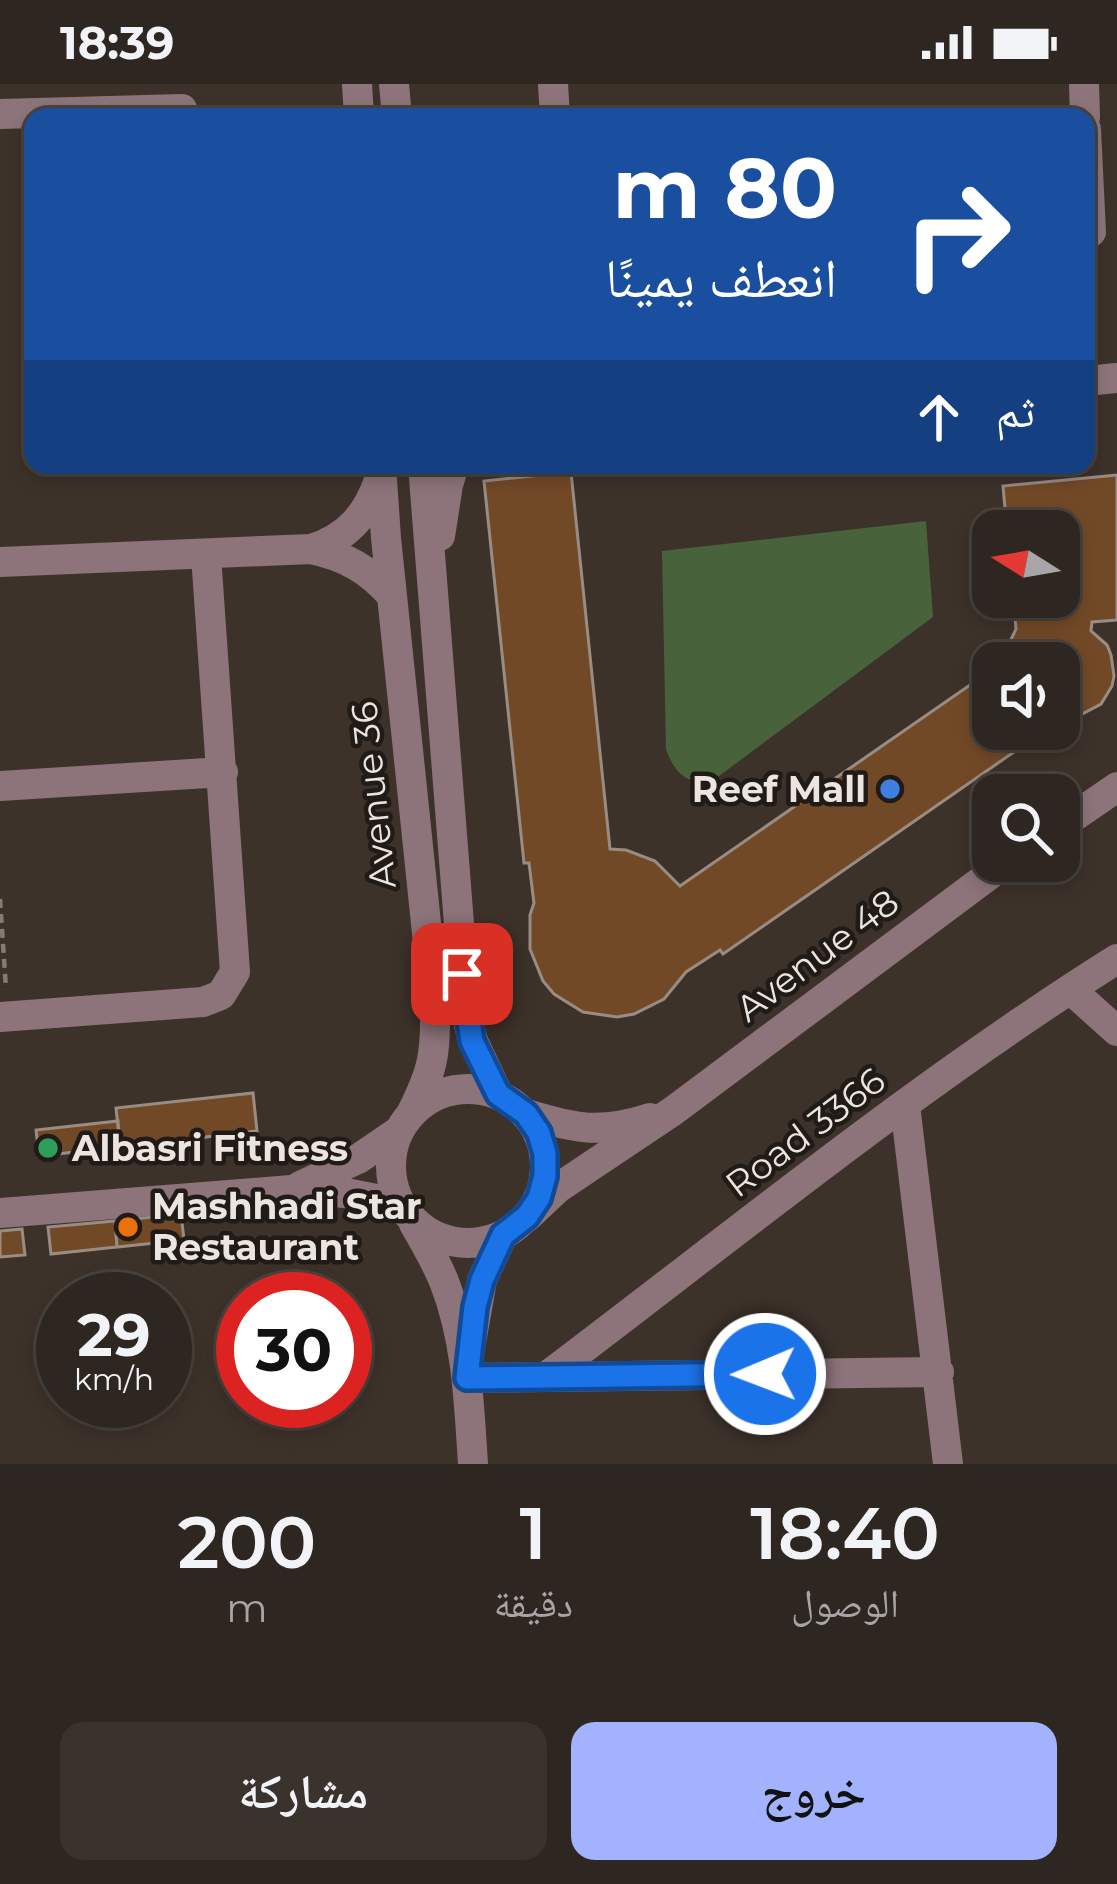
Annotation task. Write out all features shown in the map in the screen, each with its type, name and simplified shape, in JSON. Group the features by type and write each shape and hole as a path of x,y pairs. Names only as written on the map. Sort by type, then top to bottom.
{"street":[{"path":"109,108 181,104"},
{"path":"311,549 353,527 371,501 379,474"},
{"name":"Avenue 36","path":"382,474 435,1010 436,1048 430,1076 405,1122"},
{"name":"Avenue 36","path":"424,474 466,1012 472,1041 498,1094"},
{"path":"432,590 451,474"},
{"path":"0,562 311,549 356,564 392,596"},
{"path":"4,1016 203,1002 221,995 235,972 206,555"},
{"path":"0,786 223,772"},
{"path":"1080,812 1117,787"},
{"name":"Avenue 48","path":"515,1226 571,1178 673,1112 980,882"},
{"name":"Road 3366","path":"547,1376 905,1105 1117,959"},
{"path":"1070,989 1117,1031"},
{"path":"291,1190 358,1159 430,1098 452,1090 476,1088 498,1094 526,1114 539,1133 545,1176 539,1198 515,1226 482,1280 467,1378"},
{"path":"905,1105 948,1464"},
{"name":"Avenue 48","path":"526,1114 593,1130 673,1112"},
{"path":"405,1122 391,1168 394,1187 444,1280 456,1317 467,1378 473,1464"},
{"path":"0,1213 291,1190 346,1193 406,1211 431,1234 454,1243 479,1243 515,1226"},
{"path":"467,1378 939,1372"}],"path":[{"path":"0,898 4,1016"}],"green space":[{"path":"926,521 933,617 715,779 690,780 678,771 666,749 662,551"}],"building":[{"name":"Reef Mall","path":"571,474 610,849 655,861 680,886 972,684 972,750 1017,750 982,774 972,774 972,781 723,954 720,950 686,972 664,999 634,1014 617,1017 583,1012 543,981 530,949 534,903 529,863 524,863 484,481"},
{"path":"1117,475 1117,620 1092,622 1091,631 1107,645 1114,676 1101,704 1082,714 1080,642 1010,642 1015,618 1080,618 1080,510 1005,510 1003,486"},
{"path":"253,1093 257,1131 120,1147 116,1108"},
{"path":"118,1121 120,1147 39,1156 36,1130"},
{"path":"181,1214 184,1240 117,1247 115,1221"},
{"path":"115,1221 117,1247 51,1254 48,1227"},
{"path":"22,1229 25,1255 0,1257 0,1231"}],"place":[{"name":"Reef Mall","path":"890,789"},
{"name":"Albasri Fitness","path":"48,1148"},
{"name":"Mashhadi Star Restaurant","path":"128,1227"}],"route":[{"path":"462,974 472,1041 482,1063 498,1094 526,1114 545,1154 539,1198 517,1227 503,1235 482,1280 467,1378 765,1374"}]}
